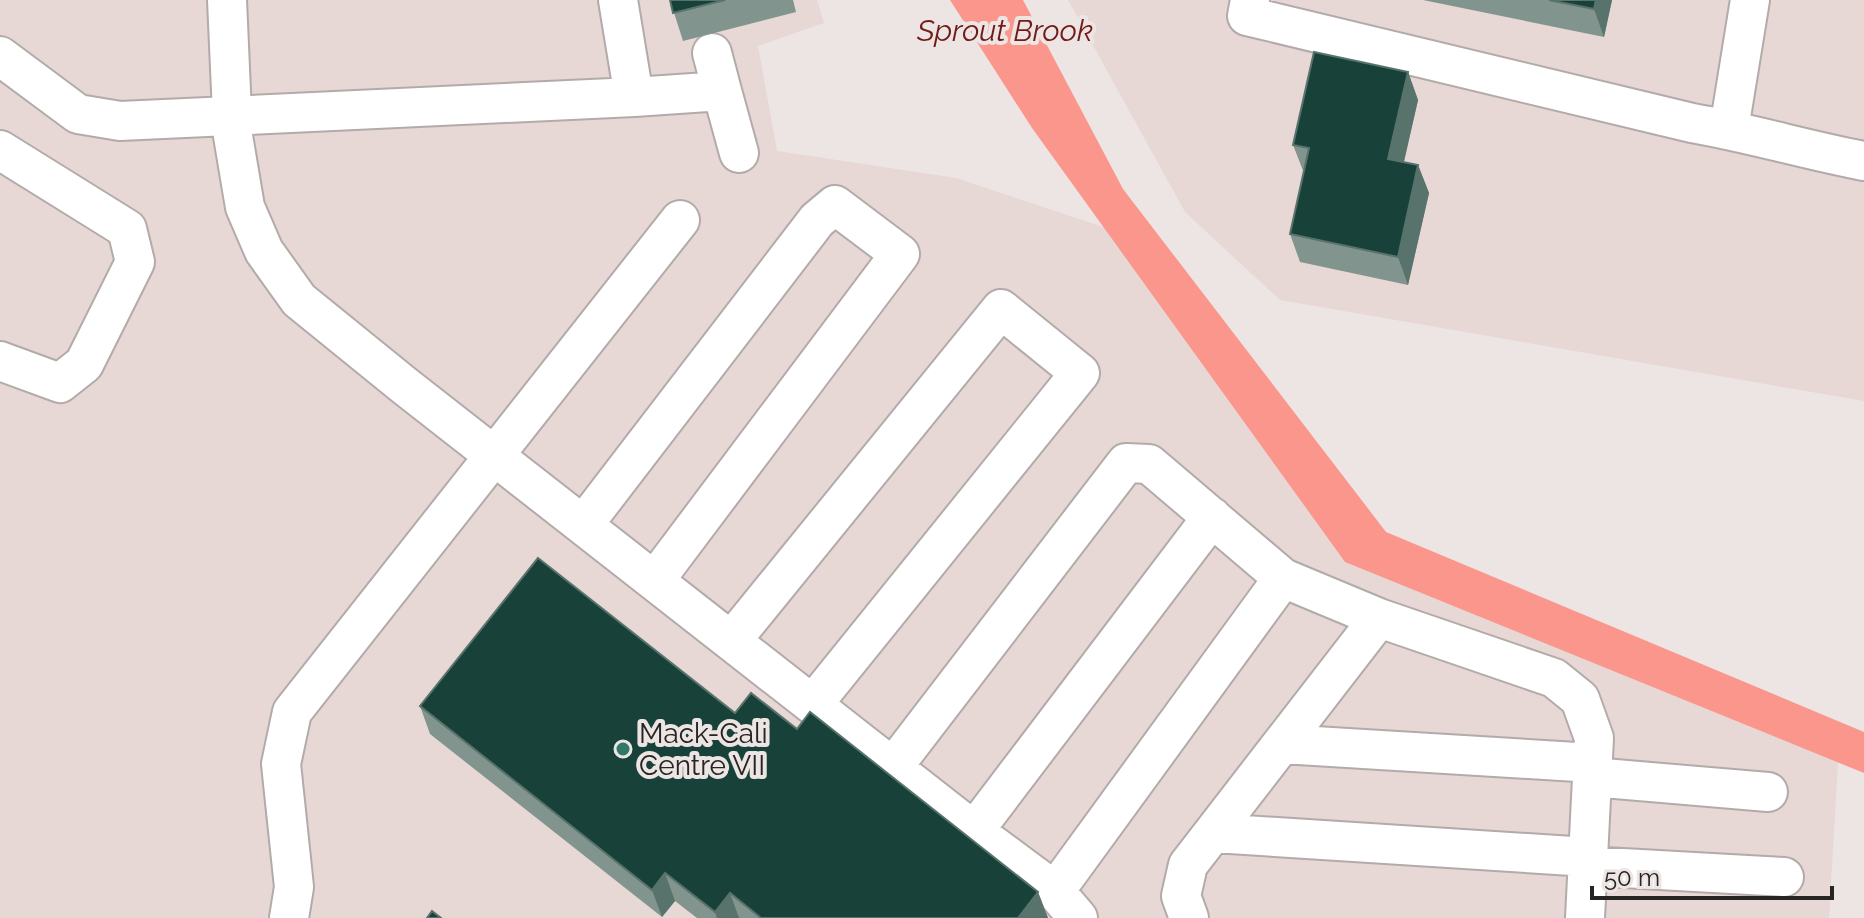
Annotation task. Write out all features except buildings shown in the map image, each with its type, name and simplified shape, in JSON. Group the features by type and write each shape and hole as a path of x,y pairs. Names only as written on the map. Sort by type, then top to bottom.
{"lane":[{"path":"227,0 232,116 245,207 264,251 299,300 1066,905 1283,578"},
{"path":"618,0 634,97"},
{"path":"1250,0 1247,16 1864,161"},
{"path":"1729,129 1750,0"},
{"path":"712,53 739,153"},
{"path":"0,56 78,114 120,121 722,91"},
{"path":"0,150 127,229 135,262 84,364 60,383 0,361"},
{"path":"584,524 817,220 835,205 900,254 655,580"},
{"path":"289,918 294,887 281,764 292,712 680,220"},
{"path":"732,640 1001,309 1080,373 813,704"},
{"path":"893,767 1126,463 1149,464 1283,578 1379,618 1554,678 1580,699 1594,738 1585,918"},
{"path":"974,831 1212,517"},
{"path":"1189,918 1181,896 1188,865 1379,618"},
{"path":"1282,744 1592,770 1768,792"},
{"path":"1214,833 1784,877"}],"shaded area":[{"path":"0,0 817,0 824,23 758,46 777,151 956,178 1106,228 1345,562 1838,762 1829,918 0,918"},
{"path":"1068,0 1864,0 1864,401 1280,300 1185,212"}],"water":[{"name":"Sprout Brook","path":"950,0 1023,0 1123,189 1386,532 1864,732 1864,773 1345,562 1032,128"}],"place":[{"name":"Mack-Cali Centre VII","path":"623,749"}]}
